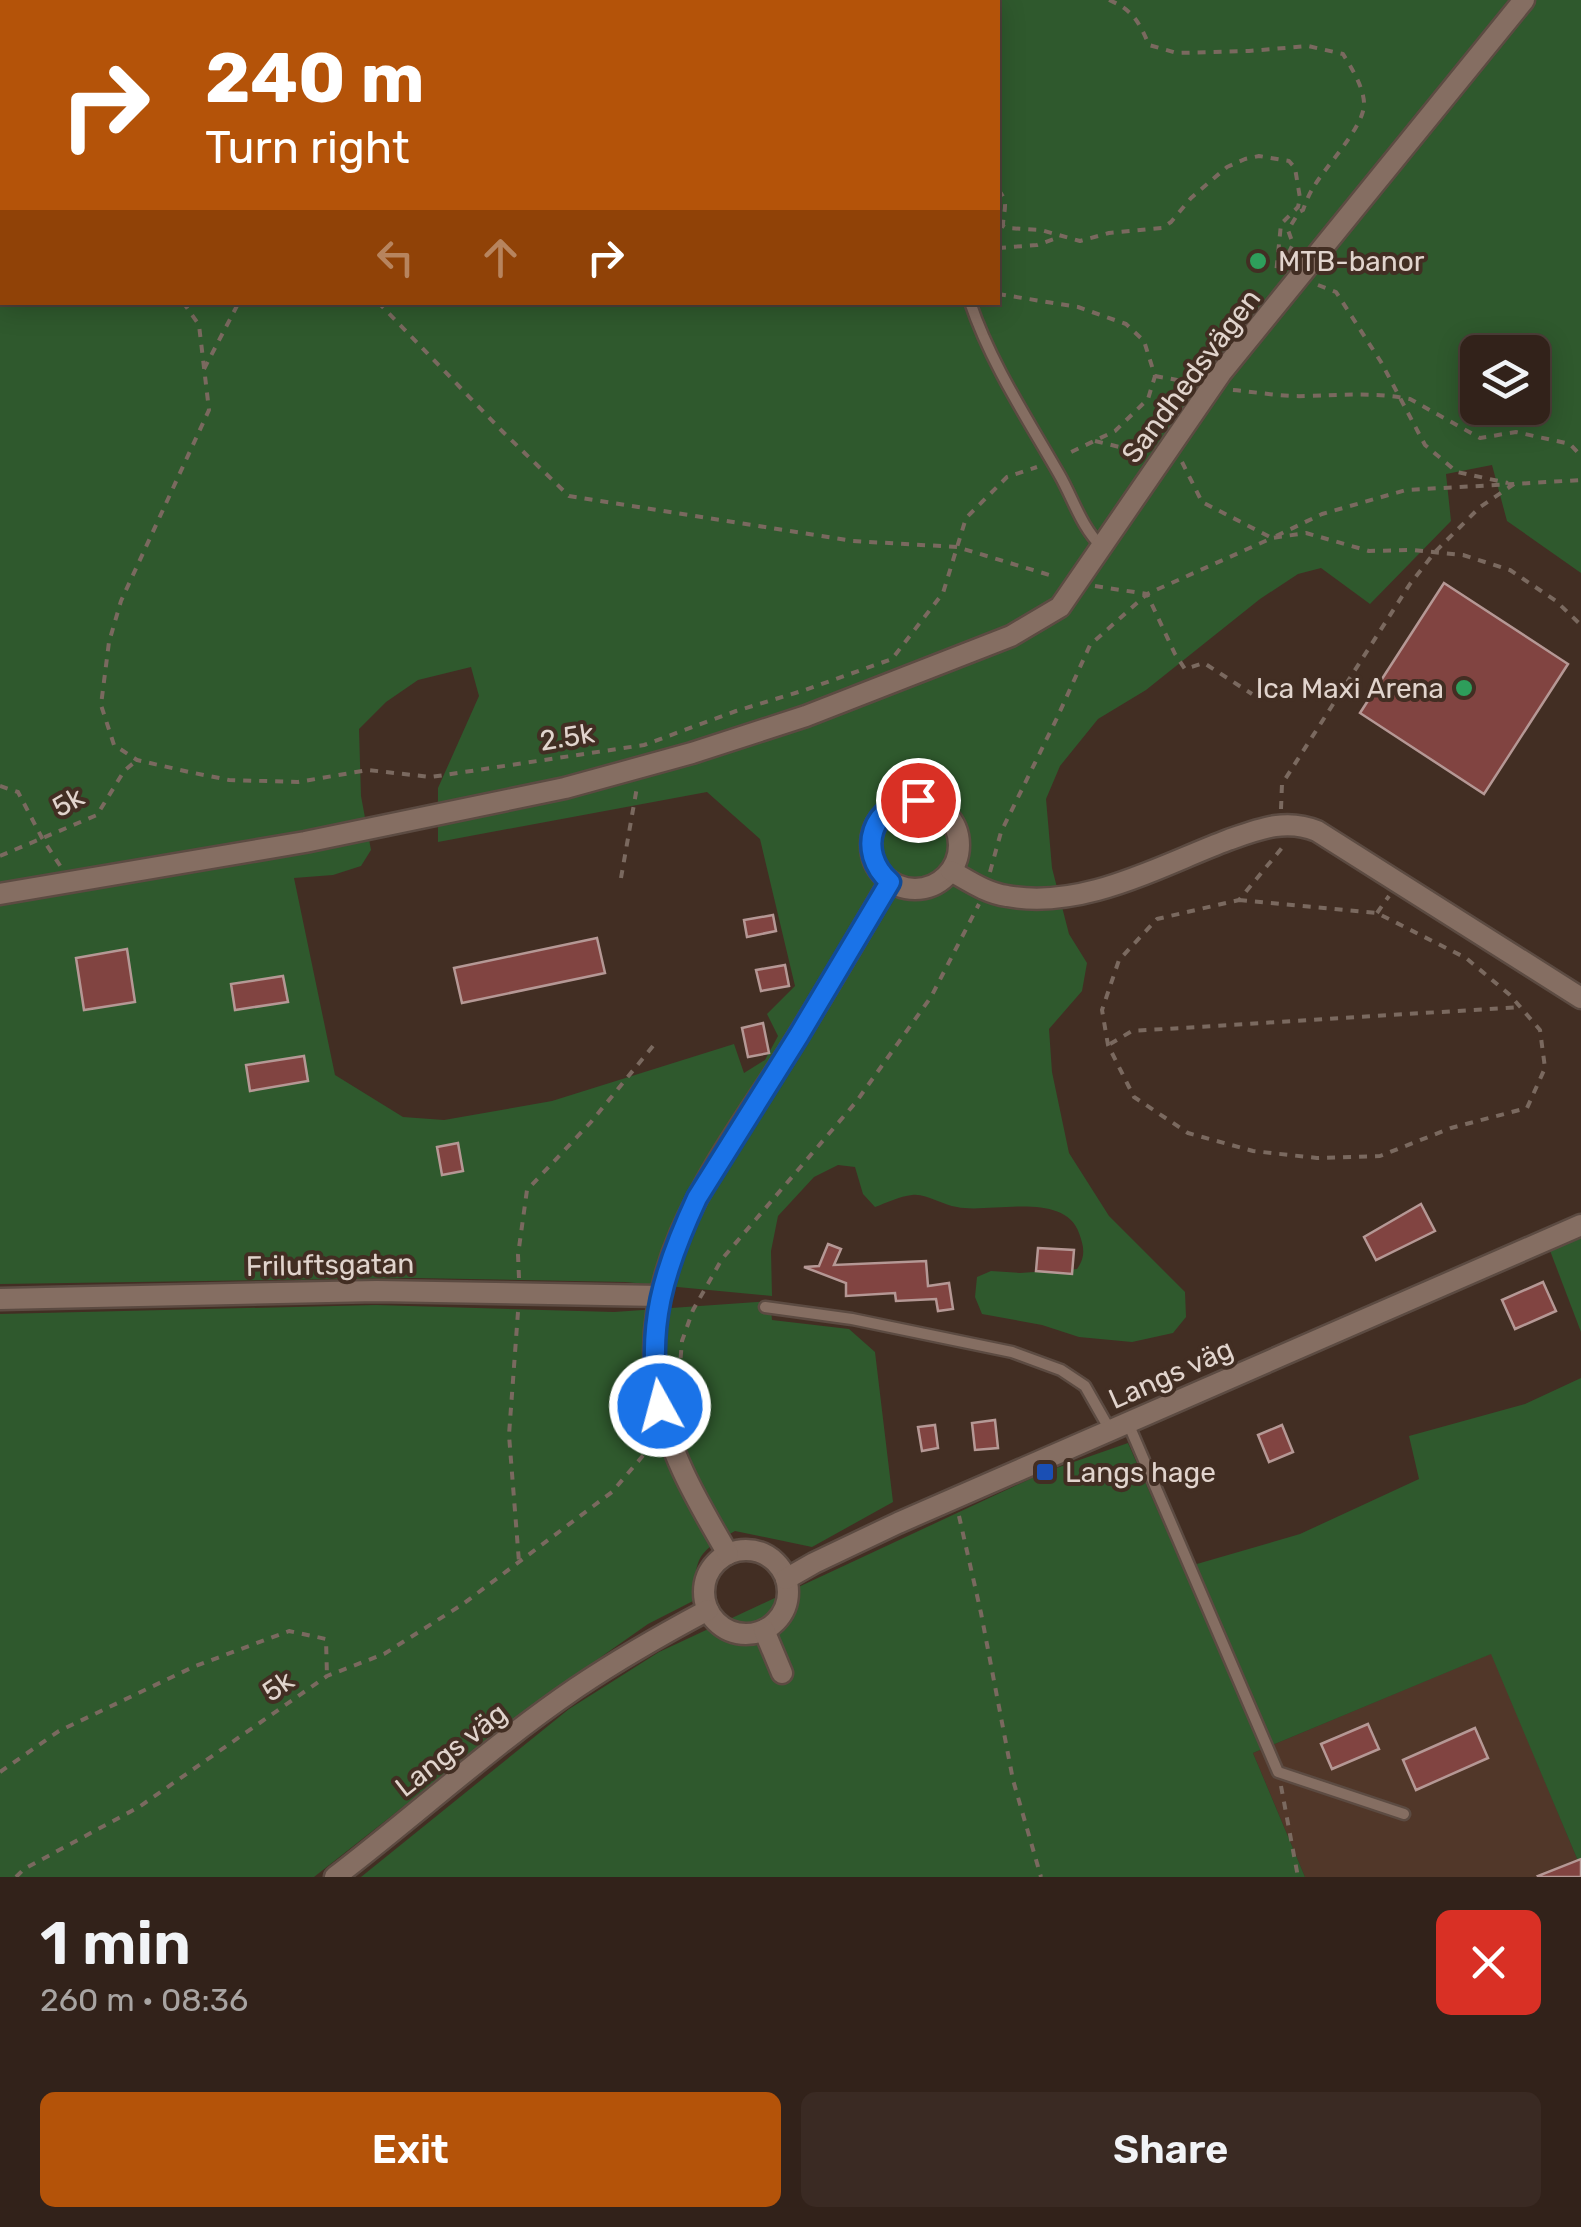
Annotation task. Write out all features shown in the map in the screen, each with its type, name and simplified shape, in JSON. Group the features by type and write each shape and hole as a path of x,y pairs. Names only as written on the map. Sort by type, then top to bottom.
{"street":[{"name":"Sandhedsvägen","path":"0,894 305,842 565,788 806,716 1011,636 1060,608 1210,388 1524,0"},
{"path":"911,800 932,804 954,823 958,837 959,851 951,871 941,881 922,888 890,882 873,859 873,830 885,812 897,804 911,800"},
{"path":"951,871 985,890 1006,896 1037,898 1082,893 1258,830 1293,824 1331,839 1581,998"},
{"path":"728,1554 688,1484 664,1426 654,1363 660,1296 667,1268 697,1198 890,882"},
{"name":"Langs väg","path":"786,1579 814,1562 956,1498 1581,1225"},
{"name":"Friluftsgatan","path":"0,1298 376,1290 660,1296"},
{"path":"748,1550 762,1553 779,1565 786,1579 786,1606 778,1620 764,1630 749,1634 732,1632 718,1624 708,1610 704,1596 706,1580 712,1566 728,1554 748,1550"},
{"name":"Langs väg","path":"334,1877 574,1690 642,1645 708,1610"},
{"path":"764,1630 782,1672"}],"lane":[{"path":"971,305 1022,414 1058,472 1082,521 1103,548"},
{"path":"765,1307 870,1322 1012,1352 1061,1370 1085,1386 1119,1427 1278,1772 1404,1814"}],"path":[{"path":"1108,0 1139,20 1149,46 1177,53 1308,46 1343,54 1356,75 1364,105 1356,126 1288,230 1294,244"},
{"path":"1000,192 1006,209 1002,226 1040,230 1080,241 1110,233 1162,228 1227,167 1244,159 1259,156 1289,161 1295,168 1300,198 1298,207 1281,224 1275,280"},
{"path":"1000,248 1038,245 1060,237"},
{"path":"1300,277 1336,292 1381,362 1426,444 1457,472 1514,484"},
{"path":"1000,294 1078,307 1126,324 1144,341 1155,376 1210,388 1302,396 1374,393 1410,400 1480,438 1516,432 1570,444 1581,456"},
{"path":"137,760 114,745 101,705 108,642 122,601 209,410 200,325 185,305"},
{"path":"204,369 237,305"},
{"path":"381,305 569,496 852,541 958,547 1078,584 1147,594"},
{"name":"2.5k","path":"137,760 229,780 298,782 368,770 431,778 644,745 892,659 943,593 966,518 1007,478 1115,431 1148,399 1155,376"},
{"path":"1094,441 1184,462 1202,502 1272,538 1306,533 1369,551 1463,555 1510,570 1556,601 1581,624"},
{"path":"678,1392 682,1340 722,1259 856,1102 931,997 985,890 1001,832 1090,645 1147,594 1322,514 1406,490 1581,480"},
{"path":"1239,900 1293,824 1279,801 1282,784 1401,598 1435,552 1480,507 1514,484"},
{"path":"1147,594 1184,669 1204,663 1252,694"},
{"name":"5k","path":"0,856 96,815 124,771 137,760"},
{"path":"621,878 640,767"},
{"path":"0,786 18,792 70,882"},
{"path":"1239,900 1376,912 1466,958 1521,1008 1540,1030 1545,1068 1527,1108 1451,1128 1380,1156 1317,1158 1253,1151 1188,1132 1134,1096 1108,1045 1102,1010 1119,960 1156,919 1239,900"},
{"path":"1108,1045 1132,1030 1521,1008"},
{"path":"328,1676 384,1654 463,1604 612,1492 650,1449 664,1426"},
{"path":"956,1498 1014,1780 1041,1877"},
{"name":"5k","path":"0,1772 59,1731 193,1667 289,1631 326,1638 328,1676 139,1807 24,1868 16,1877"},
{"path":"1278,1772 1298,1877"}],"shaded area":[{"path":"1492,1653 1581,1868 1581,1877 1305,1877 1253,1753"}],"green space":[{"path":"1000,0 1581,0 1581,573 1507,521 1492,465 1446,474 1451,521 1370,604 1321,568 1298,574 1260,599 1146,690 1098,719 1060,766 1046,799 1052,868 1069,934 1087,963 1082,991 1049,1029 1052,1072 1069,1153 1109,1216 1185,1292 1186,1317 1173,1333 1132,1342 1079,1337 1042,1325 982,1314 975,1297 977,1277 991,1271 1077,1269 1083,1247 1071,1220 1042,1208 957,1207 917,1195 875,1207 863,1194 855,1167 838,1165 814,1177 778,1216 771,1251 772,1296 625,1282 415,1278 0,1284 0,305 1000,305","holes":["471,667 479,696 438,788 438,842 707,792 760,839 795,986 767,1014 778,1036 765,1060 744,1073 734,1044 552,1101 444,1120 403,1117 335,1075 294,878 333,875 361,866 371,850 361,796 359,729 386,702 418,680"]},
{"path":"1581,1234 1581,1332 1549,1248"},
{"path":"770,1301 772,1320 849,1329 875,1352 893,1502 812,1547 735,1531 722,1539 700,1558 693,1601 648,1624 534,1704 314,1877 0,1877 0,1314 376,1305 614,1312"},
{"path":"1581,1378 1581,1868 1491,1654 1253,1753 1305,1877 361,1877 569,1709 659,1652 1045,1472 1128,1443 1183,1568 1300,1534 1419,1479 1409,1436 1525,1404"}],"building":[{"name":"Ica Maxi Arena","path":"1444,583 1568,664 1484,794 1360,713"},
{"path":"773,915 776,931 747,937 744,920"},
{"path":"597,938 605,973 462,1003 454,968"},
{"path":"127,949 135,1002 84,1010 76,958"},
{"path":"785,965 789,986 761,991 756,970"},
{"path":"283,976 288,1002 235,1010 231,984"},
{"path":"763,1023 769,1053 748,1057 742,1028"},
{"path":"304,1056 308,1081 250,1091 246,1065"},
{"path":"458,1143 463,1171 442,1175 437,1147"},
{"path":"1421,1204 1435,1231 1376,1260 1364,1237"},
{"path":"828,1244 841,1249 834,1265 926,1261 928,1286 949,1283 953,1309 938,1311 936,1299 896,1301 895,1293 846,1296 846,1283 804,1267 819,1266"},
{"path":"1038,1248 1074,1250 1072,1274 1036,1271"},
{"path":"1543,1282 1556,1311 1515,1329 1502,1300"},
{"path":"995,1420 998,1448 975,1450 972,1423"},
{"path":"935,1425 938,1448 922,1451 918,1427"},
{"path":"1282,1425 1293,1452 1269,1462 1258,1435"},
{"path":"1368,1724 1379,1749 1332,1769 1321,1744"},
{"path":"1475,1728 1488,1758 1416,1790 1403,1760"},
{"path":"1581,1859 1581,1877 1538,1876"}],"place":[{"name":"MTB-banor","path":"1258,261"},
{"name":"Ica Maxi Arena","path":"1464,688"},
{"name":"Langs hage","path":"1045,1472"}],"route":[{"path":"660,1406 654,1363 656,1316 667,1268 684,1225 890,882 876,866 872,852 876,824 897,804 918,800"}]}
